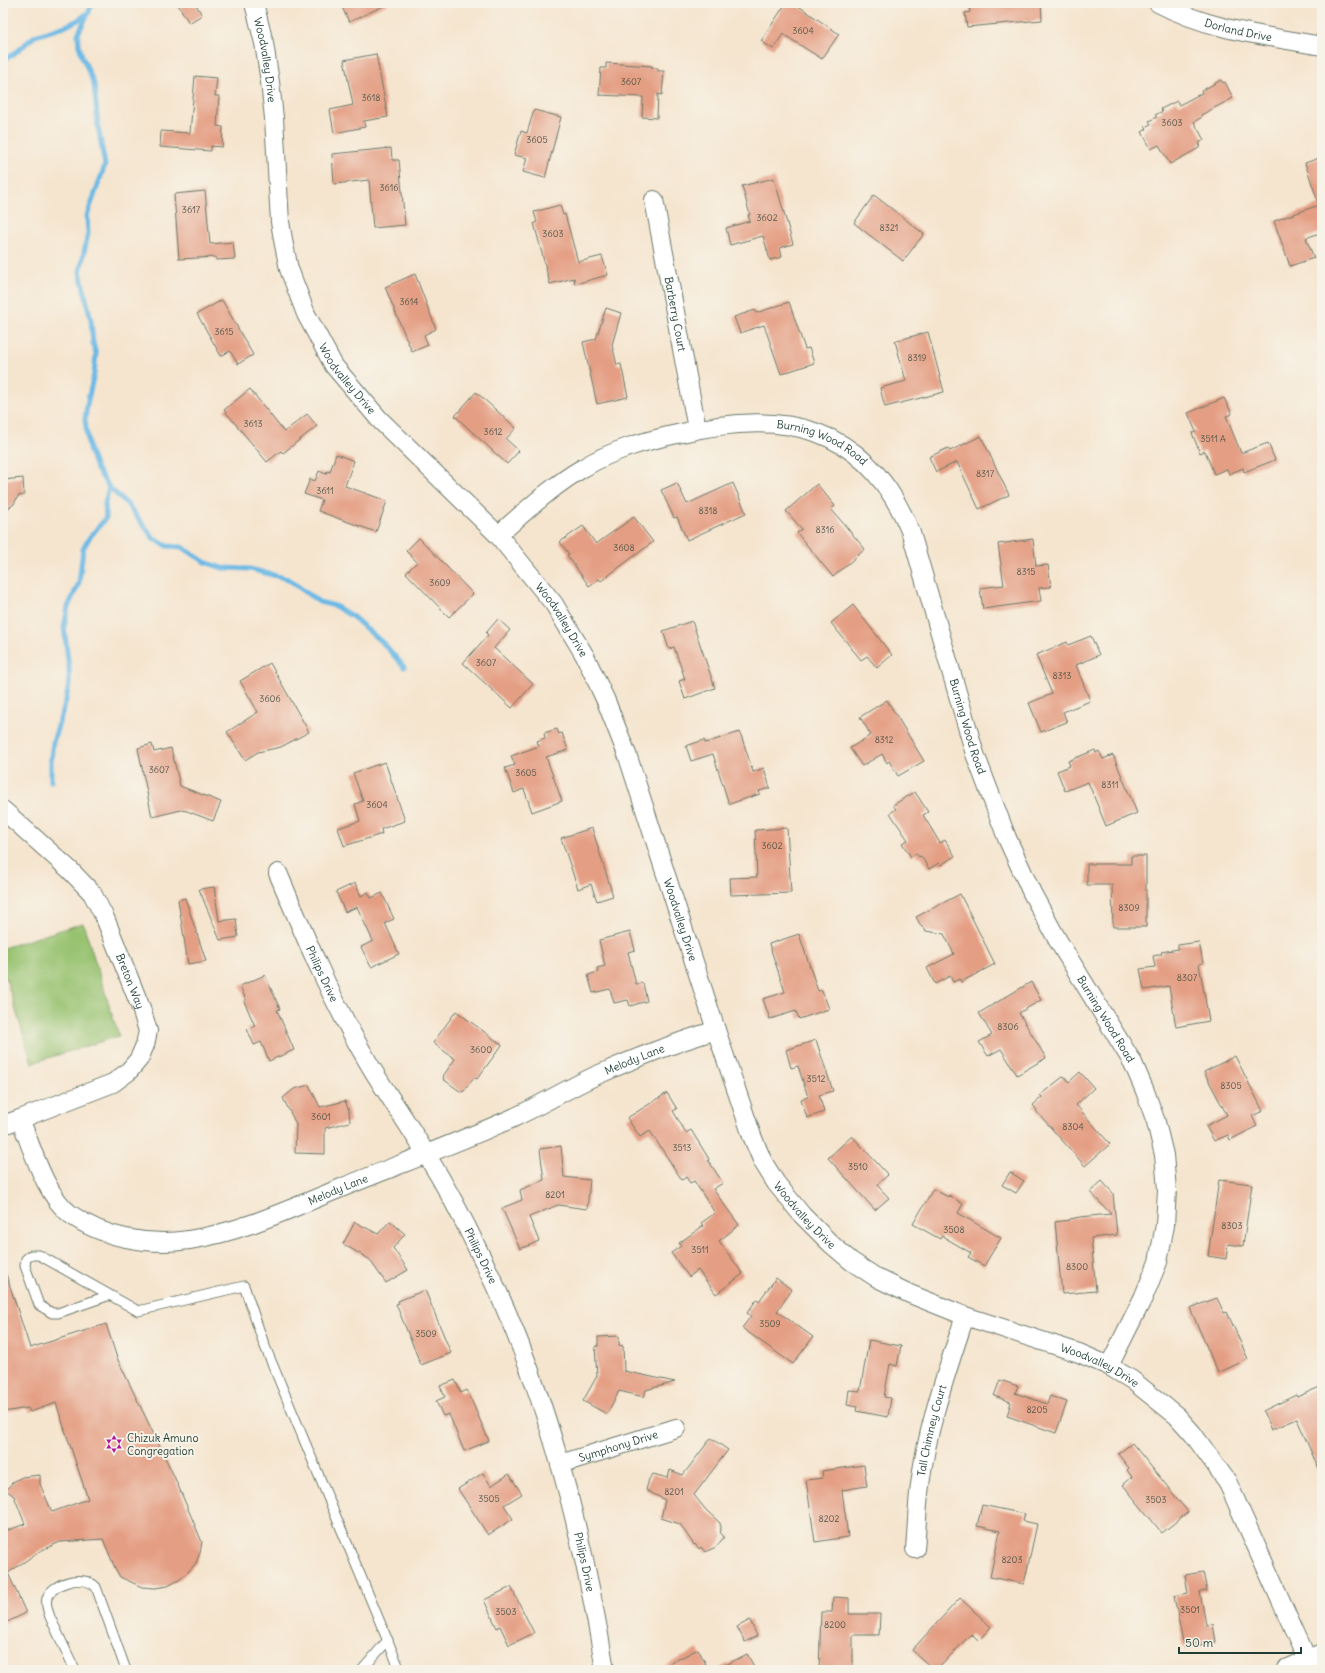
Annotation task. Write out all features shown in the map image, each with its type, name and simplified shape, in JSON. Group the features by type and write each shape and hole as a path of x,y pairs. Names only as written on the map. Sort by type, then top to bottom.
{"street":[{"name":"Woodvalley Drive","path":"254,3 264,43 270,82 274,118 280,222 292,276 306,314 334,366 355,392 379,418 498,535 537,581 554,604 585,656 606,701 628,757 716,1030 752,1136 763,1162 776,1183 802,1215 831,1244 851,1261 877,1278 910,1294 965,1316 1079,1353 1109,1366 1132,1380 1177,1416 1193,1434 1227,1481 1240,1507 1307,1664"},
{"name":"Dorland Drive","path":"1158,3 1194,20 1219,27 1322,46"},
{"name":"Barberry Court","path":"654,200 697,429"},
{"name":"Burning Wood Road","path":"498,535 555,485 585,467 635,444 697,429 730,423 768,422 805,428 819,433 845,447 868,464 879,477 902,511 913,541 975,754 1008,838 1032,893 1057,939 1133,1063 1156,1122 1164,1155 1167,1190 1165,1225 1158,1262 1143,1298 1109,1366"},
{"name":"Breton Way","path":"3,810 70,870 92,893 108,924 141,1008 148,1031 145,1045 139,1059 128,1072 118,1079 20,1119"},
{"name":"Philips Drive","path":"278,872 311,953 347,1024 368,1062 426,1153 458,1210 498,1293 525,1358 560,1464 576,1522 593,1601 605,1670"},
{"name":"Melody Lane","path":"20,1119 47,1184 55,1198 69,1213 100,1230 133,1240 158,1242 189,1240 251,1224 512,1118 593,1077 651,1052 716,1030"},
{"path":"3,1125 20,1119"},
{"name":"Tall Chimney Court","path":"915,1549 920,1484 930,1437 943,1380 965,1316"},
{"name":"Symphony Drive","path":"560,1464 676,1428"}],"lane":[{"path":"110,1295 58,1313 52,1313 39,1305 25,1266 26,1259 31,1255 39,1255 110,1295 138,1311 244,1286 264,1344 400,1670"},
{"path":"75,1670 50,1617 47,1608 47,1599 59,1586 77,1580 86,1580 92,1582 96,1587 126,1670"},
{"path":"362,1670 388,1640"}],"green space":[{"path":"83,923 119,1036 32,1063 3,969 3,948"}],"building":[{"path":"177,3 195,3 202,15 189,23"},
{"path":"340,3 390,3 349,22"},
{"path":"786,3 794,3 839,34 822,59 783,34 773,49 761,41"},
{"path":"969,3 1041,3 1042,20 967,27 965,13 970,12"},
{"path":"376,54 388,117 364,121 365,127 334,133 330,110 353,105 344,60"},
{"path":"606,63 652,66 652,68 658,68 658,71 664,71 662,95 658,94 657,118 642,117 643,97 599,95 601,68 606,68"},
{"path":"195,76 217,78 215,96 219,96 217,126 223,127 222,147 211,146 211,151 160,147 161,131 190,133"},
{"path":"1221,80 1223,83 1225,82 1233,98 1201,115 1202,117 1194,122 1204,140 1200,142 1199,148 1170,164 1159,145 1151,149 1142,132 1147,129 1145,127 1151,124 1149,121 1157,117 1155,115 1163,111 1161,109 1177,101 1179,105 1202,93 1201,91"},
{"path":"534,110 561,117 545,178 523,172 527,158 514,155 521,131 527,133"},
{"path":"391,148 392,160 399,160 405,225 373,228 369,180 334,184 332,154"},
{"path":"1322,157 1322,232 1306,238 1314,258 1290,266 1274,221 1319,205 1305,163"},
{"path":"774,178 793,244 780,248 782,257 770,260 763,236 730,245 726,228 750,221 748,215 750,215 742,186"},
{"path":"205,191 210,244 233,242 235,259 216,260 216,257 179,259 174,194"},
{"path":"874,195 924,234 903,261 854,223"},
{"path":"560,205 563,215 565,214 578,262 602,256 608,275 575,284 574,278 550,284 534,223 537,222 534,212"},
{"path":"415,274 436,329 424,335 428,345 412,352 385,287"},
{"path":"222,300 253,355 238,364 230,351 221,356 197,314"},
{"path":"789,302 805,349 809,348 814,363 781,374 764,325 740,333 734,317 755,310 756,313"},
{"path":"606,308 621,313 612,345 617,365 621,364 628,397 597,404 583,342 596,339"},
{"path":"928,332 944,392 885,407 880,388 906,381 895,341"},
{"path":"250,389 284,432 307,414 317,426 283,453 281,451 267,462 224,410"},
{"path":"476,392 516,428 506,439 519,451 507,464 455,416"},
{"path":"1224,398 1232,414 1226,416 1241,453 1268,443 1275,460 1244,472 1243,468 1229,474 1227,469 1214,474 1205,451 1200,453 1192,433 1196,432 1188,413"},
{"path":"981,436 1009,495 979,509 957,462 936,472 929,457 948,448 950,451"},
{"path":"336,454 354,461 345,486 387,501 376,532 318,511 322,500 304,494 310,479 315,481 319,471 326,474 327,471 330,472"},
{"path":"23,478 24,495 18,496 14,504 3,512 3,480"},
{"path":"677,483 687,504 733,483 746,513 687,540 677,517 674,518 661,490"},
{"path":"817,484 835,506 831,509 865,549 833,577 797,533 802,529 786,511"},
{"path":"634,517 653,542 601,581 599,579 589,586 567,555 569,554 560,542 583,526 596,544"},
{"path":"419,538 473,594 449,617 406,573 417,562 406,551"},
{"path":"1033,539 1036,566 1048,565 1051,587 1039,588 1041,601 983,609 980,588 1004,585 998,544"},
{"path":"853,605 892,655 877,668 867,656 861,660 831,623"},
{"path":"498,619 510,630 494,648 533,684 512,708 463,663 488,635 486,633"},
{"path":"692,621 715,688 685,699 679,681 685,679 674,647 669,649 663,631"},
{"path":"1091,636 1099,655 1076,665 1090,701 1063,712 1067,722 1041,732 1029,703 1052,694 1036,655 1067,642 1068,645"},
{"path":"270,663 309,732 281,747 258,752 245,760 227,732 258,712 240,681"},
{"path":"887,700 924,761 898,776 889,761 887,763 882,754 862,766 850,748 871,735 860,717"},
{"path":"557,729 559,734 562,733 568,750 546,757 562,801 532,812 524,789 514,793 505,768 515,765 511,756 539,746 537,741 545,738 544,733"},
{"path":"740,732 753,772 764,768 770,788 759,791 760,794 729,804 713,754 691,761 686,746 704,740 705,743"},
{"path":"152,744 154,752 171,748 180,786 221,802 213,821 181,810 152,817 138,748"},
{"path":"1095,750 1096,753 1099,751 1103,759 1113,755 1137,813 1106,826 1088,782 1065,791 1057,771 1070,766 1068,761"},
{"path":"385,762 405,821 381,829 382,834 344,846 338,828 360,821 355,804 363,801 353,773"},
{"path":"915,792 928,812 923,815 940,843 945,840 955,856 941,865 939,863 929,869 921,856 919,857 916,853 911,857 902,843 908,840 890,813 896,809 893,805"},
{"path":"592,828 613,896 597,901 591,884 578,889 561,838"},
{"path":"787,828 791,893 731,895 730,878 757,877 755,830"},
{"path":"1131,856 1146,856 1146,927 1113,927 1112,885 1087,885 1087,864 1131,864"},
{"path":"355,883 361,896 368,892 371,898 382,893 394,919 385,923 399,954 371,967 361,947 373,941 357,907 345,912 336,892"},
{"path":"214,887 219,921 236,919 238,937 220,940 199,889"},
{"path":"960,894 995,964 961,982 960,979 953,982 950,976 935,984 927,968 954,954 944,934 926,931 916,917"},
{"path":"185,898 206,961 188,964 178,900"},
{"path":"630,932 635,950 628,952 636,984 643,983 647,1001 630,1006 628,1000 614,1003 610,989 593,993 588,975 598,972 597,968 605,966 599,940"},
{"path":"799,934 818,991 822,990 829,1009 799,1019 796,1011 770,1019 763,999 785,992 769,944"},
{"path":"1199,942 1203,963 1199,964 1209,1021 1176,1027 1169,986 1144,990 1140,969 1155,967 1153,956 1162,954 1161,952 1178,949 1178,945"},
{"path":"265,975 280,1009 277,1010 294,1050 269,1061 261,1042 254,1045 247,1029 255,1026 244,1001 246,1000 240,986"},
{"path":"1031,982 1041,1000 1019,1013 1046,1058 1017,1075 1001,1049 988,1056 979,1042 992,1035 979,1013"},
{"path":"456,1011 502,1045 477,1079 474,1077 464,1091 461,1092 443,1079 443,1076 455,1059 433,1043"},
{"path":"816,1040 833,1091 819,1095 824,1112 807,1118 801,1099 808,1097 798,1066 791,1068 786,1050"},
{"path":"1235,1056 1263,1111 1252,1116 1257,1126 1230,1140 1228,1135 1214,1141 1206,1126 1227,1115 1204,1072"},
{"path":"1080,1072 1094,1088 1076,1105 1110,1144 1085,1166 1036,1111 1037,1110 1033,1105 1042,1097 1040,1095 1064,1076 1069,1082"},
{"path":"309,1085 320,1107 345,1101 349,1111 350,1122 325,1128 325,1154 295,1153 296,1124 283,1098 294,1089"},
{"path":"667,1093 677,1109 673,1111 686,1133 691,1130 723,1183 713,1189 739,1225 719,1241 743,1274 716,1294 698,1270 689,1277 671,1253 681,1246 679,1243 703,1226 701,1223 715,1213 694,1181 690,1183 686,1177 682,1180 650,1131 640,1137 627,1118"},
{"path":"852,1136 888,1175 877,1185 889,1198 875,1210 828,1158"},
{"path":"561,1146 564,1177 590,1180 587,1209 558,1205 529,1217 539,1241 520,1249 502,1208 522,1200 520,1190 544,1180 540,1149"},
{"path":"1010,1172 1024,1181 1016,1193 1002,1185"},
{"path":"1219,1180 1252,1184 1243,1246 1228,1244 1226,1259 1208,1256"},
{"path":"1102,1181 1113,1193 1117,1235 1091,1238 1096,1291 1062,1294 1055,1222 1080,1217 1111,1214 1090,1192"},
{"path":"933,1189 948,1197 949,1195 963,1204 958,1213 1001,1238 984,1266 968,1257 971,1253 942,1236 940,1239 913,1224"},
{"path":"390,1221 405,1234 393,1248 408,1270 386,1283 369,1259 343,1244 355,1222 378,1234"},
{"name":"Chizuk Amuno Congregation","path":"6,1274 30,1348 106,1324 117,1358 174,1476 202,1542 196,1563 179,1580 168,1586 155,1588 142,1587 120,1577 103,1539 60,1542 40,1551 8,1573 26,1613 3,1624 3,1532 25,1524 14,1496 6,1490 13,1482 22,1477 40,1475 40,1484 52,1512 88,1499 56,1403 30,1412 28,1408 3,1412 3,1275"},
{"path":"776,1278 792,1290 777,1311 813,1337 793,1364 742,1328 751,1316 747,1313 757,1299 759,1301"},
{"path":"425,1290 451,1353 421,1365 396,1304 399,1303 398,1301"},
{"path":"1217,1298 1224,1313 1227,1312 1248,1359 1218,1373 1190,1308"},
{"path":"619,1336 619,1345 623,1346 624,1371 675,1382 646,1390 644,1397 619,1391 607,1414 583,1401 597,1376 595,1347 598,1346 598,1337"},
{"path":"869,1340 901,1346 897,1366 890,1364 884,1397 891,1398 888,1417 856,1411 857,1407 847,1405 849,1390 860,1391"},
{"path":"455,1380 461,1393 467,1390 489,1441 464,1451 449,1414 443,1416 436,1401 445,1397 440,1386"},
{"path":"1000,1380 1018,1386 1015,1393 1047,1404 1050,1396 1067,1402 1056,1433 1007,1416 1011,1402 994,1396"},
{"path":"1322,1386 1322,1477 1297,1419 1271,1430 1263,1411 1296,1395 1297,1397"},
{"path":"711,1438 728,1450 694,1495 706,1510 720,1523 720,1532 724,1537 716,1547 705,1552 701,1547 699,1549 695,1544 694,1545 680,1524 661,1518 665,1500 646,1490 649,1479 653,1474 668,1478 670,1470 683,1475"},
{"path":"1132,1443 1188,1512 1162,1533 1123,1485 1132,1477 1127,1470 1129,1468 1118,1454"},
{"path":"864,1465 867,1486 842,1490 848,1537 815,1542 806,1480 823,1478 822,1471"},
{"path":"483,1473 491,1486 509,1474 522,1494 504,1505 513,1519 488,1535 458,1489"},
{"path":"982,1505 1025,1514 1023,1521 1037,1524 1024,1584 990,1577 1000,1531 977,1526"},
{"path":"1203,1572 1207,1591 1200,1592 1206,1625 1213,1624 1216,1642 1184,1648 1174,1596 1188,1593 1185,1575"},
{"path":"511,1587 534,1633 509,1645 500,1626 497,1628 484,1600"},
{"path":"833,1597 849,1598 849,1614 880,1614 879,1635 853,1635 853,1670 819,1670 821,1612 832,1612"},
{"path":"960,1598 991,1627 978,1641 971,1634 937,1670 934,1670 912,1650"},
{"path":"750,1620 757,1636 745,1642 737,1627"},
{"path":"698,1649 709,1670 657,1670"},
{"path":"747,1654 756,1670 716,1670"}],"waterway":[{"path":"93,3 78,34 82,56 94,84 98,127 105,165 87,216 88,234 80,272 91,320 93,343 96,354 94,374 85,420 89,449 96,468 109,487 127,504 154,539 167,546 182,547 205,562 222,568 250,569 288,579 319,602 335,606 353,617 385,645 404,667"},
{"path":"3,59 11,56 35,36 66,26 89,12"},
{"path":"51,781 53,742 66,700 69,684 69,668 64,627 68,607 79,583 83,549 89,538 106,518 105,503 109,487"}],"place":[{"name":"Chizuk Amuno Congregation","path":"114,1444"}]}
